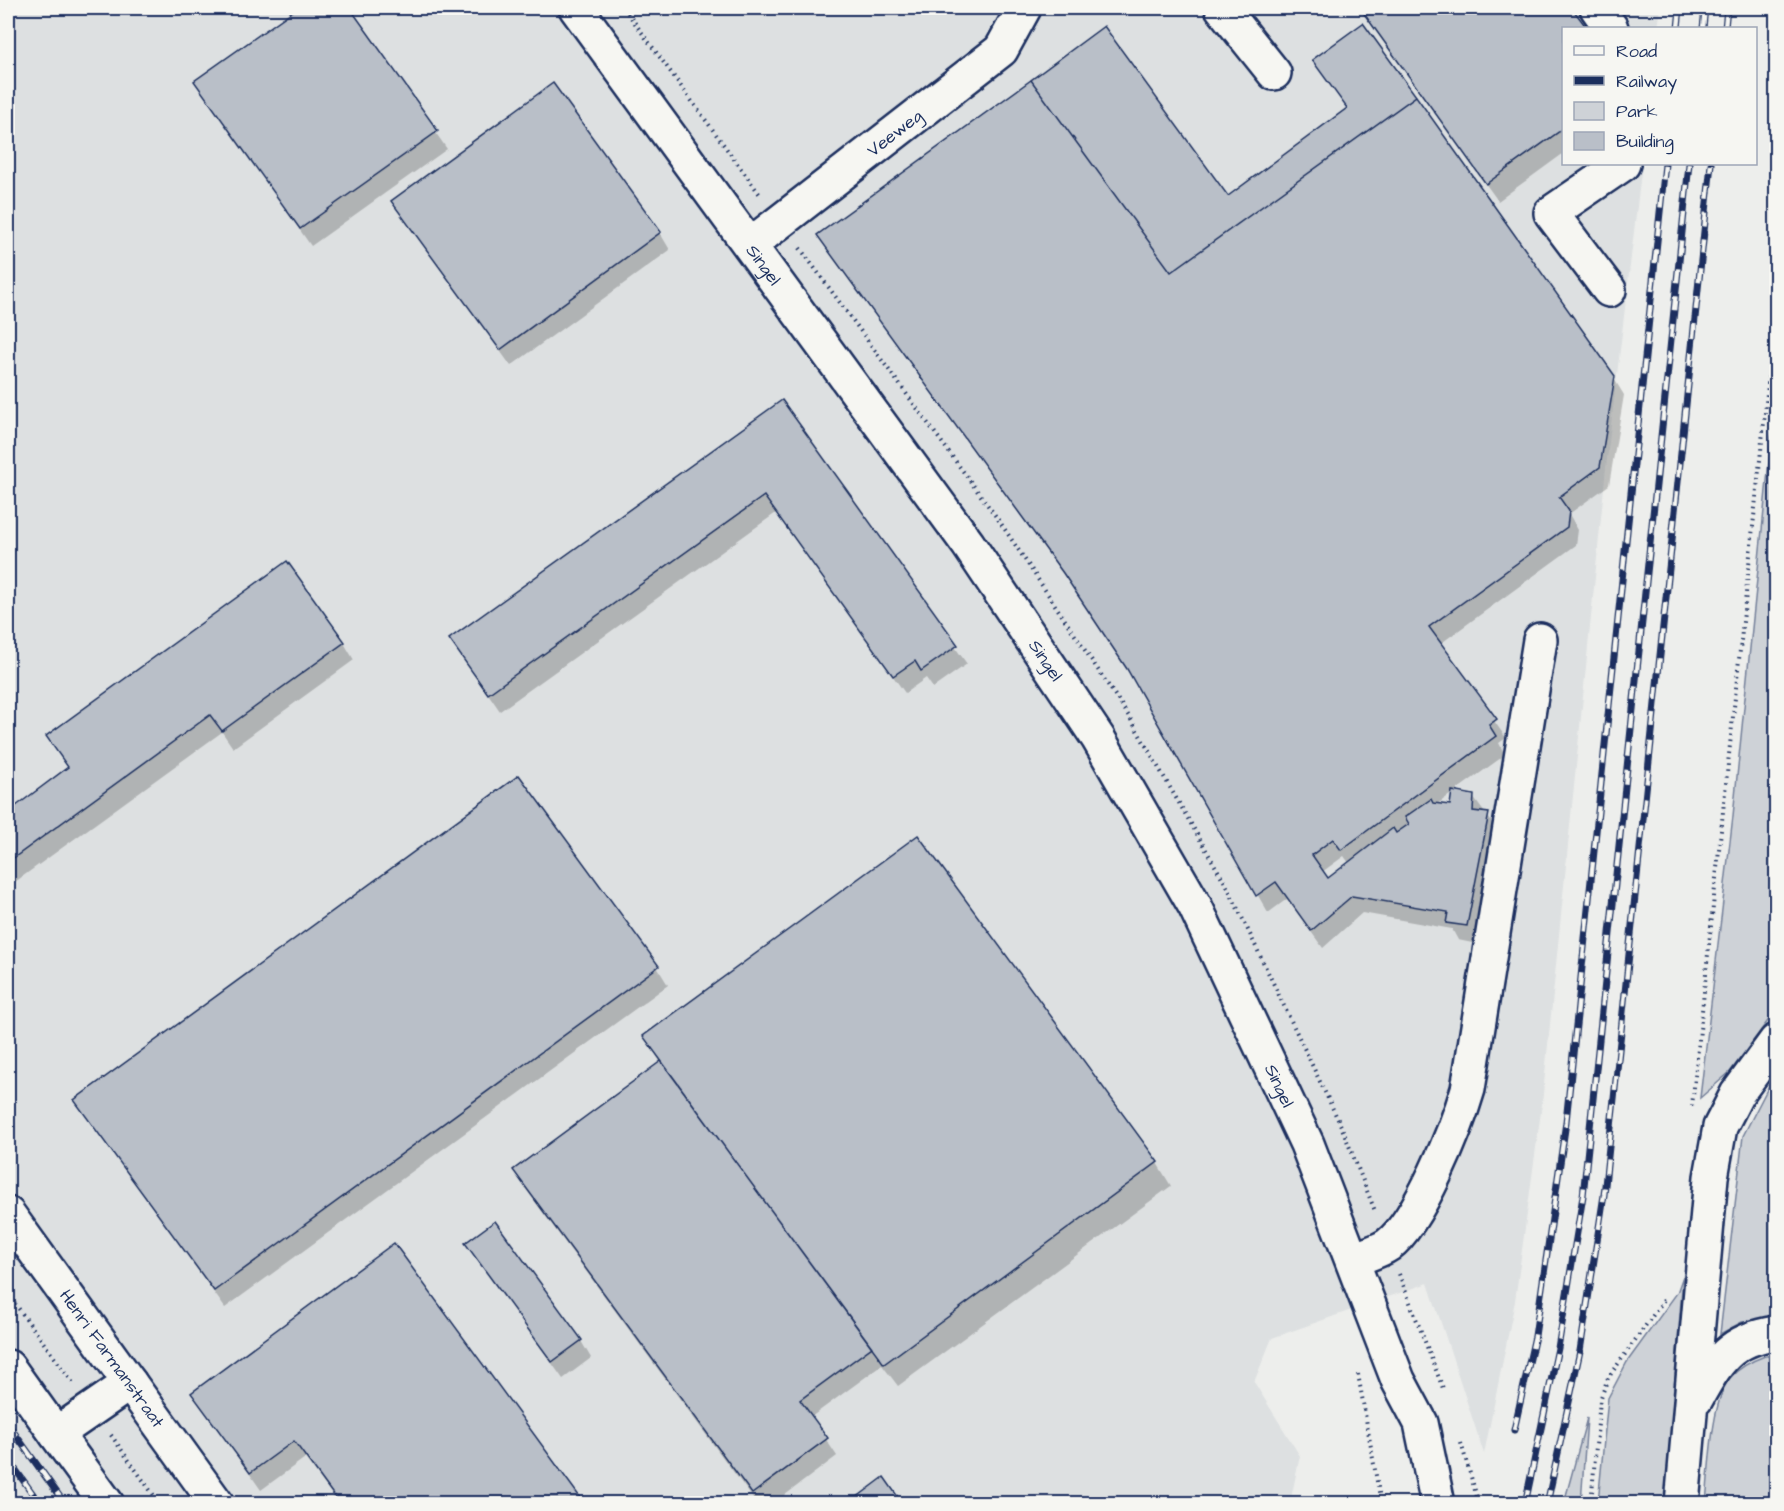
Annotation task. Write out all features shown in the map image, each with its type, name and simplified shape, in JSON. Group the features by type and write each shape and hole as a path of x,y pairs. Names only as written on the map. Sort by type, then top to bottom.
{"main road":[{"name":"Singel","path":"576,8 968,544 1098,738 1195,906 1307,1144 1398,1380 1421,1423 1438,1503"},
{"name":"Veeweg","path":"750,245 1001,50 1024,8"},
{"path":"1222,8 1274,74"},
{"path":"1597,8 1610,27"},
{"path":"1609,290 1551,213 1622,165"},
{"path":"1353,1260 1388,1245 1414,1214 1460,1117 1470,1077 1540,640"},
{"path":"1682,1503 1711,1177 1720,1127 1737,1094 1776,1041"},
{"name":"Henri Farmanstraat","path":"8,1214 217,1503"},
{"path":"1692,1406 1715,1366 1734,1346 1756,1336 1776,1333"},
{"path":"8,1367 107,1503"},
{"name":"Singel","path":"1398,1380 1403,1431 1416,1503"},
{"path":"56,1434 130,1383"}],"path":[{"path":"624,8 781,222"},
{"path":"1691,1112 1776,308"},
{"path":"1590,1503 1600,1400 1608,1378 1667,1295"}],"shaded area":[{"path":"8,8 1661,8 1658,27 1562,27 1562,165 1642,165 1606,468 1542,1104 1515,1301 1484,1454 1428,1283 1272,1338 1254,1382 1300,1456 1290,1503 8,1503"}],"green space":[{"path":"1776,392 1776,1010 1730,1072 1700,1098 1733,816"},
{"path":"1776,1072 1776,1319 1742,1322 1720,1334 1743,1136"},
{"path":"1683,1276 1665,1503 1598,1503 1608,1398 1627,1362 1677,1293"},
{"path":"1765,1356 1776,1356 1776,1503 1706,1503 1712,1438 1724,1388 1737,1371"},
{"path":"1587,1418 1581,1503 1564,1503"}],"building":[{"path":"297,8 350,8 438,131 300,229 194,81"},
{"path":"1360,8 1572,8 1586,27 1562,27 1562,129 1486,184"},
{"path":"1363,23 1416,96 1171,272 1031,80 1104,26 1228,196 1347,108 1312,60"},
{"path":"1031,80 1171,272 1416,96 1615,376 1600,467 1559,497 1569,511 1567,527 1429,627 1497,719 1489,725 1496,736 1341,850 1333,839 1312,855 1328,878 1393,828 1396,833 1409,824 1405,817 1431,799 1433,803 1450,805 1452,791 1474,795 1473,811 1489,813 1467,926 1446,923 1448,912 1352,896 1311,931 1276,882 1256,896 1127,669 1063,573 817,235"},
{"path":"553,83 661,232 500,350 391,201"},
{"path":"782,400 958,645 921,671 915,661 893,676 764,496 488,694 449,639"},
{"path":"287,561 345,642 222,731 210,715 8,862 8,812 68,767 46,736"},
{"path":"519,775 659,966 214,1291 74,1100"},
{"path":"918,835 1158,1162 884,1364 643,1036"},
{"path":"661,1061 872,1347 800,1400 828,1438 752,1494 513,1170"},
{"path":"495,1221 582,1340 552,1362 465,1243"},
{"path":"394,1243 585,1504 340,1504 294,1441 250,1473 191,1393"},
{"path":"884,1477 903,1504 848,1504"}],"railway":[{"path":"1678,27 1680,8"},
{"path":"1703,27 1705,8"},
{"path":"1725,27 1727,8"},
{"path":"1514,1430 1535,1336 1566,1122 1665,165"},
{"path":"1525,1504 1558,1348 1583,1196 1689,165"},
{"path":"1547,1504 1580,1351 1604,1195 1711,165"},
{"path":"8,1424 65,1504"},
{"path":"8,1459 40,1504"},
{"path":"8,1497 12,1504"}]}
